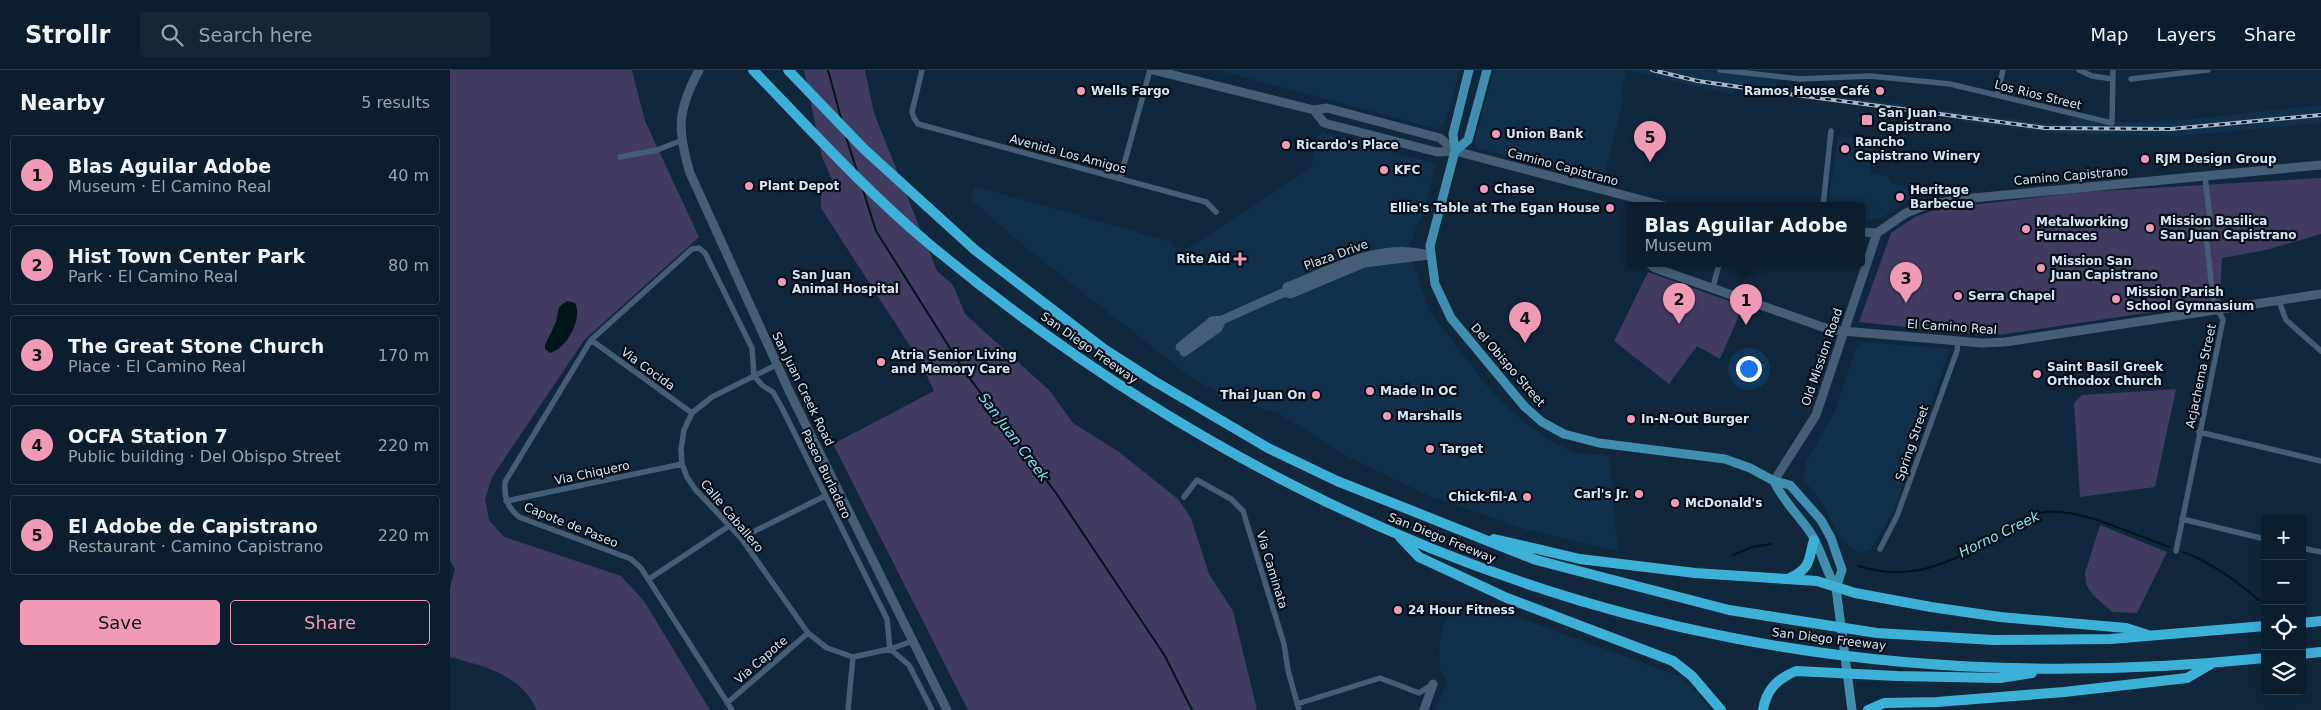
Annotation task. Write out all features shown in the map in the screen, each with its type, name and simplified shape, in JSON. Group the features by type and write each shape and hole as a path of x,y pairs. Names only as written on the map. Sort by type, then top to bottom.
{"highway":[{"name":"San Diego Freeway","path":"753,70 800,119 923,239 1102,374 1181,425 1290,485 1398,535 1491,572 1579,600 1732,638 1792,648 1878,658 1968,666 2064,669 2212,663 2261,658"},
{"name":"San Diego Freeway","path":"792,73 864,149 926,207 1007,276 1104,349 1154,381 1294,460 1337,481 1461,532 1536,560 1681,599 1798,622 1877,633 1993,640 2154,637 2261,626"},
{"path":"1461,532 1580,559 1695,573 1817,581 1836,588 1980,615 2126,628 2154,637"},
{"path":"1398,535 1418,557 1498,594 1673,661 1692,676 1721,710"},
{"path":"1790,578 1803,571 1808,565 1814,540"},
{"path":"2306,622 2321,621"},
{"path":"2306,654 2321,652"},
{"path":"1868,710 1884,703 1937,702 2064,692 2187,678 2212,663"},
{"path":"1762,710 1767,693 1772,686 1785,675 1796,670 1897,676 2000,678 2064,669"}],"main road":[{"name":"San Juan Creek Road","path":"699,70 682,107 680,141 690,173 776,365 947,710"},
{"name":"Camino Capistrano","path":"1151,70 1314,110 1327,108 1440,138 1455,151"},
{"name":"Del Obispo Street","path":"1469,70 1453,134 1455,151 1432,232 1429,255 1434,284 1451,318 1525,407 1542,422 1564,434 1587,441 1724,459 1750,468 1774,481 1790,485 1825,527 1835,547 1842,570 1836,588"},
{"name":"Del Obispo Street","path":"1455,151 1468,140 1487,70"},
{"name":"Camino Capistrano","path":"1314,110 1324,124 1437,152 1455,151 1643,202"},
{"name":"Camino Capistrano","path":"1877,233 1906,212 1930,204 1962,199 2321,165"},
{"path":"1865,232 1877,233"},
{"name":"Old Mission Road","path":"1774,481 1816,415 1877,233"},
{"name":"Plaza Drive","path":"1182,350 1218,328 1222,320 1286,292 1287,287 1361,257 1381,253 1415,252 1429,255"},
{"name":"El Camino Real","path":"1654,267 1829,330 1998,343 2321,294"},
{"path":"1774,481 1781,497 1798,516 1814,540 1826,572 1836,588 1852,710"},
{"path":"1424,710 1433,684"}],"street":[{"name":"Avenida Los Amigos","path":"922,70 913,104 914,118 918,124 1206,202 1216,212"},
{"path":"1120,179 1151,70"},
{"name":"Los Rios Street","path":"1720,70 1800,79 1870,76 1950,84 2112,123 2113,79"},
{"path":"1997,95 2003,70"},
{"path":"2079,70 2092,76 2113,79 2113,70"},
{"path":"2131,78 2208,70"},
{"path":"1823,202 1831,131"},
{"path":"620,157 657,150 680,141"},
{"name":"Acjachema Street","path":"2176,551 2223,320 2213,299 2206,234 2210,219 2205,176"},
{"name":"Capote de Paseo","path":"732,710 648,579 631,559 519,516 512,511 506,501 505,482 591,340 692,249 699,248 705,253 752,348 754,376"},
{"path":"1713,287 1718,267"},
{"path":"2279,301 2286,320 2321,352"},
{"name":"Via Cocida","path":"591,340 692,413"},
{"name":"Spring Street","path":"1880,548 1897,516 1957,351 1958,341"},
{"path":"682,464 684,430 692,413 712,397 776,365"},
{"name":"Paseo Burladero","path":"754,376 777,398 887,618 890,649"},
{"path":"2199,432 2321,461"},
{"name":"Via Chiquero","path":"506,501 682,464"},
{"name":"Calle Caballero","path":"682,464 695,489 740,538 808,632 828,648 853,657"},
{"name":"Via Caminata","path":"1184,497 1197,480 1232,499 1242,511 1284,644 1298,707"},
{"path":"740,538 825,496"},
{"path":"2182,519 2261,537"},
{"path":"648,579 729,526"},
{"path":"2306,549 2321,552"},
{"name":"Via Capote","path":"727,703 808,632"},
{"path":"848,710 853,657 890,649 913,641"},
{"path":"890,649 908,665 932,710"},
{"path":"1298,707 1380,678 1419,692 1433,684"}],"shaded area":[{"path":"450,70 632,70 645,121 699,237 585,339 492,477 485,499 489,520 504,537 621,576 644,601 710,710 537,710 521,688 500,673 450,657 450,588 455,569 450,560"},
{"path":"804,70 865,70 874,113 937,271 953,285 965,314 1049,390 1073,423 1119,452 1178,499 1191,518 1209,574 1233,611 1257,710 968,710 833,444 934,391 921,363 821,208 821,182 834,184 822,157"},
{"path":"1217,70 1460,70 1445,124 1437,129"},
{"path":"1494,70 1627,70 1621,92 1624,98 1603,181 1477,148 1475,142"},
{"path":"1627,70 1702,70 1777,80 1776,86 1827,93 1828,97 1841,99 1845,97 2043,123 2071,125 2071,116 2111,124 2116,122 2184,120 2321,105 2321,123 2181,136 2063,134 1962,122 1962,119 1735,88 1734,95"},
{"path":"1323,132 1436,164 1423,217 1418,221 1409,248 1430,312 1491,391 1511,411 1550,441 1577,453 1609,456 1618,551 1527,530 1429,496 1340,453 1282,415 1233,399 1194,380 1019,242 971,199 974,186 1169,241 1180,253 1311,168 1317,136"},
{"path":"1838,136 1871,141 1874,146 1870,173 1888,176 1890,183 1907,186 1913,197 1883,217 1865,222 1865,202 1829,202"},
{"name":"Mission San Juan Capistrano","path":"2321,178 2321,234 2266,250 2222,258 2220,302 1992,336 1859,322 1891,233 1915,217 1937,209 2083,192"},
{"path":"1648,272 1743,306 1720,359 1697,346 1669,384 1614,341"},
{"path":"567,301 575,303 577,317 575,324 562,346 550,353 545,349 545,345 556,322 559,307"},
{"path":"1862,342 1950,349 1893,512 1870,550 1858,553 1839,537 1824,506 1803,478 1806,462 1835,411 1856,349"},
{"path":"2176,389 2155,487 2080,497 2074,403 2082,395"},
{"path":"2100,525 2167,552 2137,613 2112,612 2093,595 2086,584 2085,573"},
{"path":"1463,604 1481,604 1682,677 1711,710 1435,710 1447,683 1440,668 1439,645 1444,625 1451,611"}],"waterway":[{"name":"San Juan Creek","path":"828,70 841,118"},
{"name":"San Juan Creek","path":"846,137 857,171"},
{"name":"San Juan Creek","path":"863,190 876,231 965,372 1056,493 1165,656 1192,710"},
{"name":"Horno Creek","path":"1858,566 1880,571 1901,572 1920,570 1955,558 2032,516 2045,512 2075,514 2091,518 2169,547"},
{"name":"Horno Creek","path":"1733,555 1752,547 1771,544"},
{"name":"Horno Creek","path":"2183,552 2204,561 2259,600"}],"railway":[{"path":"1652,70 1698,81 2045,128 2171,129 2321,115"}],"place":[{"name":"Wells Fargo","path":"1081,91"},
{"name":"Ramos House Café","path":"1880,91"},
{"name":"San Juan Capistrano","path":"1867,120"},
{"name":"Union Bank","path":"1496,134"},
{"name":"Ricardo's Place","path":"1286,145"},
{"name":"Rancho Capistrano Winery","path":"1845,149"},
{"name":"RJM Design Group","path":"2145,159"},
{"name":"El Adobe de Capistrano","path":"1650,162"},
{"name":"KFC","path":"1384,170"},
{"name":"Plant Depot","path":"749,186"},
{"name":"Chase","path":"1484,189"},
{"name":"Heritage Barbecue","path":"1900,197"},
{"name":"Ellie's Table at The Egan House","path":"1610,208"},
{"name":"Mission Basilica San Juan Capistrano","path":"2150,228"},
{"name":"Metalworking Furnaces","path":"2026,229"},
{"name":"Rite Aid","path":"1240,259"},
{"name":"Mission San Juan Capistrano","path":"2041,268"},
{"name":"San Juan Animal Hospital","path":"782,282"},
{"name":"Serra Chapel","path":"1958,296"},
{"name":"Mission Parish School Gymnasium","path":"2116,299"},
{"name":"The Great Stone Church","path":"1906,303"},
{"name":"Hist Town Center Park","path":"1679,324"},
{"name":"Blas Aguilar Adobe","path":"1746,325"},
{"name":"OCFA Station 7","path":"1525,343"},
{"name":"Atria Senior Living and Memory Care","path":"881,362"},
{"name":"Saint Basil Greek Orthodox Church","path":"2037,374"},
{"name":"Made In OC","path":"1370,391"},
{"name":"Thai Juan On","path":"1316,395"},
{"name":"Marshalls","path":"1387,416"},
{"name":"In-N-Out Burger","path":"1631,419"},
{"name":"Target","path":"1430,449"},
{"name":"Carl's Jr.","path":"1639,494"},
{"name":"Chick-fil-A","path":"1527,497"},
{"name":"McDonald's","path":"1675,503"},
{"name":"24 Hour Fitness","path":"1398,610"}]}
